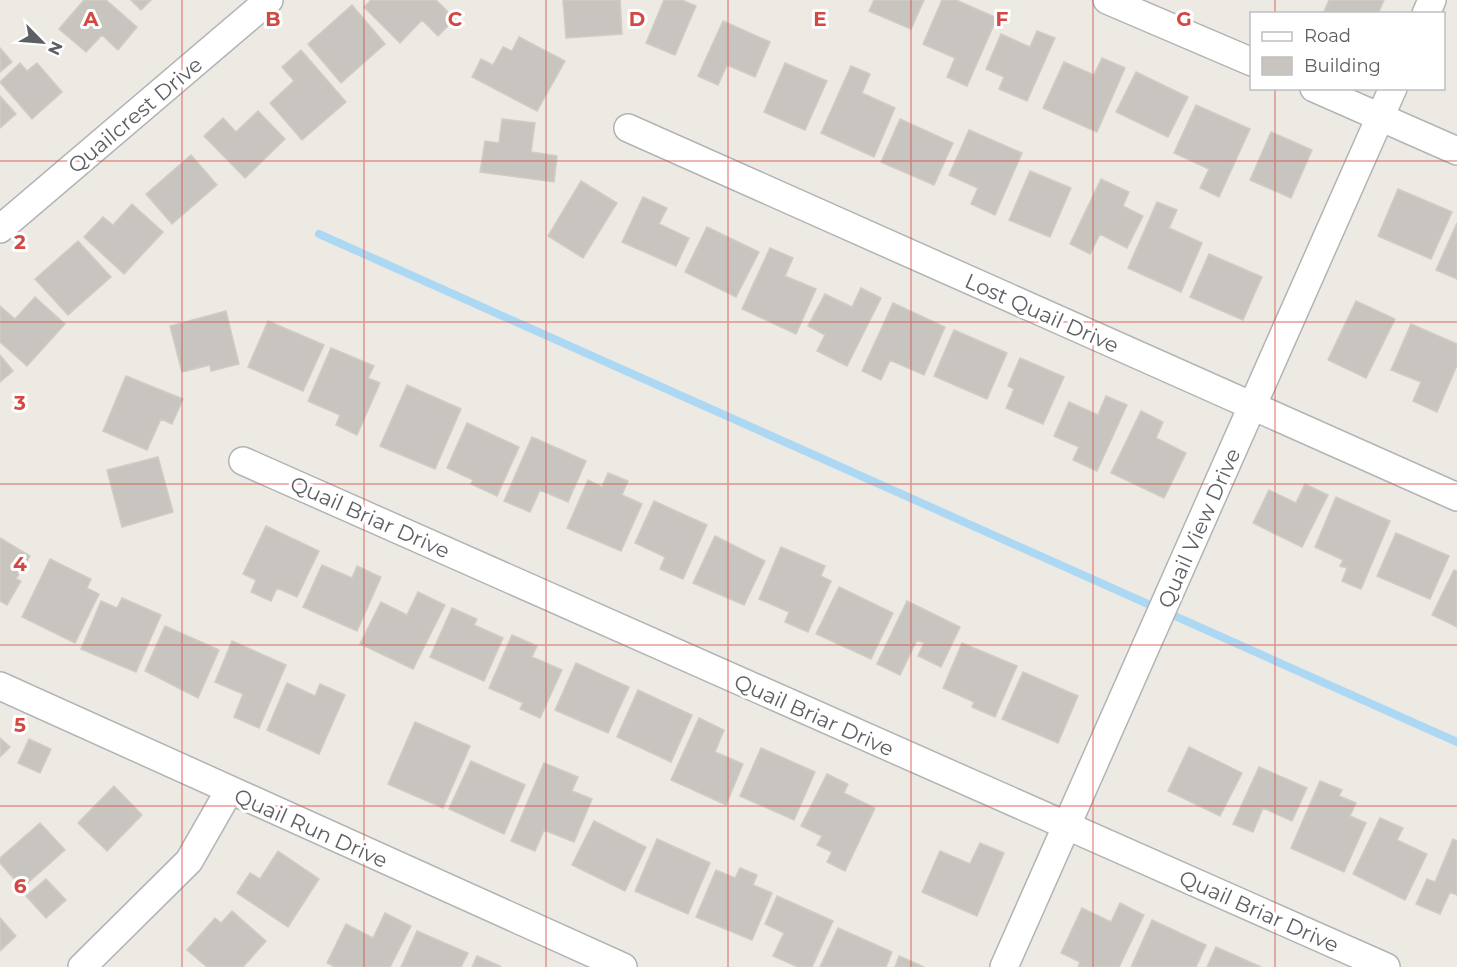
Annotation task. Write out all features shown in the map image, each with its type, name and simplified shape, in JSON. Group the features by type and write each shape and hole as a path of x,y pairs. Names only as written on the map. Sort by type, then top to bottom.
{"street":[{"name":"Quailcrest Drive","path":"0,229 269,0"},
{"path":"1107,0 1250,62"},
{"path":"1319,90 1457,151"},
{"name":"Quail View Drive","path":"1004,967 1392,90"},
{"name":"Lost Quail Drive","path":"628,128 1251,408 1457,497"},
{"name":"Quail Briar Drive","path":"243,461 1386,967"},
{"name":"Quail Run Drive","path":"0,686 623,967"},
{"path":"82,967 189,861 229,791"}],"building":[{"path":"84,0 106,0 137,27 118,50 102,35 86,52 59,29"},
{"path":"131,0 151,0 141,10"},
{"path":"371,0 436,0 455,19 438,36 422,20 400,43 364,7"},
{"path":"563,0 620,0 622,34 566,38"},
{"path":"664,0 682,0 696,6 675,55 646,43"},
{"path":"874,0 924,0 911,29 869,11"},
{"path":"942,0 956,0 997,18 967,86 947,77 955,58 923,44"},
{"path":"1329,0 1384,0 1379,12 1324,12"},
{"path":"352,5 385,44 341,83 308,44"},
{"path":"723,21 770,42 755,77 727,65 718,85 698,76"},
{"path":"1037,31 1055,38 1027,101 999,89 1004,77 986,69 1001,34 1030,47"},
{"path":"519,37 565,61 537,111 472,77 481,59 493,65 503,47 512,51"},
{"path":"0,48 12,62 0,72"},
{"path":"301,50 346,102 302,140 270,103 294,81 282,67"},
{"path":"1102,58 1125,68 1097,132 1043,108 1064,62 1094,75"},
{"path":"20,63 27,71 37,63 62,92 32,119 0,82"},
{"path":"785,63 827,81 805,130 764,112"},
{"path":"851,66 870,74 862,93 895,108 874,157 821,133"},
{"path":"1136,72 1188,97 1168,137 1116,112"},
{"path":"0,96 16,114 0,128"},
{"path":"1196,105 1250,129 1219,197 1200,188 1209,169 1174,153"},
{"path":"258,111 285,139 245,178 204,136 223,118 236,132"},
{"path":"502,119 535,123 531,152 557,156 554,182 480,172 485,141 499,143"},
{"path":"900,119 953,143 934,185 881,162"},
{"path":"969,130 1022,153 995,215 971,204 978,188 949,175"},
{"path":"1271,132 1312,150 1291,198 1250,180"},
{"path":"191,155 217,185 172,224 146,194"},
{"path":"1030,171 1071,188 1050,237 1009,220"},
{"path":"1101,179 1129,192 1123,206 1143,216 1127,248 1100,234 1090,254 1070,244"},
{"path":"581,181 617,203 583,258 548,236"},
{"path":"1398,189 1452,212 1431,259 1378,236"},
{"path":"643,197 667,208 659,224 689,238 676,266 622,242"},
{"path":"1157,202 1177,210 1169,228 1202,243 1181,292 1128,268"},
{"path":"132,204 163,232 124,274 84,237 103,217 113,225"},
{"path":"1457,223 1457,279 1436,270"},
{"path":"707,227 759,252 736,297 685,272"},
{"path":"78,241 111,277 68,315 35,279"},
{"path":"770,248 793,258 785,276 816,289 796,334 742,309"},
{"path":"1209,254 1262,277 1243,320 1190,297"},
{"path":"861,288 881,298 847,366 817,351 825,335 808,326 825,294 852,307"},
{"path":"35,297 65,324 27,366 0,342 0,306 15,319"},
{"path":"1356,301 1395,319 1366,378 1328,360"},
{"path":"893,303 945,327 924,375 890,360 881,380 862,371"},
{"path":"226,311 239,364 211,371 210,365 182,372 170,326"},
{"path":"268,321 324,345 303,391 248,367"},
{"path":"1411,324 1457,344 1457,365 1437,412 1413,401 1421,382 1391,370"},
{"path":"954,330 1007,353 987,399 934,376"},
{"path":"331,348 374,366 368,378 380,383 357,435 336,425 340,415 308,401"},
{"path":"0,355 13,371 0,382"},
{"path":"1020,358 1064,377 1043,424 1006,408 1014,389 1008,386"},
{"path":"126,376 183,399 172,424 161,419 147,450 103,431"},
{"path":"407,385 461,409 435,469 380,446"},
{"path":"1106,396 1127,405 1097,471 1073,460 1079,447 1054,436 1069,402 1098,415"},
{"path":"1141,411 1163,422 1156,438 1186,453 1164,498 1111,473"},
{"path":"467,423 519,447 497,496 471,484 473,480 447,468"},
{"path":"532,437 586,461 568,502 540,490 530,512 504,501"},
{"path":"158,457 173,512 122,527 107,470"},
{"path":"608,473 628,481 622,495 642,504 621,551 567,528 588,480 602,487"},
{"path":"1305,484 1328,495 1302,547 1253,523 1269,490 1296,503"},
{"path":"1336,497 1390,521 1361,589 1342,581 1347,568 1340,566 1343,560 1315,547"},
{"path":"654,501 707,525 683,579 660,569 665,557 635,543"},
{"path":"266,526 319,551 297,597 277,588 271,601 251,592 256,580 243,574"},
{"path":"1396,533 1449,556 1430,599 1377,576"},
{"path":"715,536 765,561 744,605 693,583"},
{"path":"0,538 30,556 16,579 21,581 7,605 0,601"},
{"path":"781,547 825,566 821,576 831,581 808,632 785,622 789,612 759,599"},
{"path":"50,559 91,579 87,588 99,594 75,643 22,617"},
{"path":"322,565 352,578 357,566 381,577 357,631 303,607"},
{"path":"1454,570 1457,571 1457,627 1432,615"},
{"path":"839,587 893,613 871,659 816,634"},
{"path":"418,592 445,605 413,669 360,644 381,602 407,615"},
{"path":"122,598 161,615 136,672 81,649 101,601 117,608"},
{"path":"907,601 960,627 941,667 918,656 924,643 917,640 900,675 877,664"},
{"path":"452,608 477,619 474,625 503,638 484,681 430,657"},
{"path":"165,626 219,650 198,698 145,671"},
{"path":"512,635 537,646 532,657 562,670 540,718 520,709 523,703 489,688"},
{"path":"232,641 286,665 259,728 234,717 243,694 215,682"},
{"path":"962,643 1017,666 995,717 972,707 974,702 943,688"},
{"path":"576,663 629,687 608,733 555,710"},
{"path":"1023,672 1078,696 1058,743 1002,719"},
{"path":"287,683 315,696 320,684 345,695 319,754 267,730"},
{"path":"638,690 692,715 671,762 617,737"},
{"path":"699,718 724,730 715,752 743,764 726,805 671,780"},
{"path":"415,722 470,746 443,808 388,784"},
{"path":"0,738 10,747 0,757"},
{"path":"29,739 51,749 40,773 18,763"},
{"path":"1189,747 1242,773 1220,816 1168,791"},
{"path":"761,748 815,772 794,820 740,796"},
{"path":"471,761 525,785 504,834 449,809"},
{"path":"544,763 578,777 572,791 592,799 574,842 544,830 535,851 511,841"},
{"path":"1259,767 1307,788 1292,821 1263,808 1253,832 1233,824"},
{"path":"827,774 848,784 844,793 875,808 845,871 827,862 832,852 817,845 822,836 801,826"},
{"path":"1320,781 1342,790 1339,796 1356,803 1350,816 1366,823 1344,872 1291,848"},
{"path":"114,786 142,815 107,851 78,823"},
{"path":"1380,818 1403,828 1397,840 1427,854 1405,900 1353,874"},
{"path":"594,821 646,847 625,891 572,865"},
{"path":"40,823 65,850 22,888 0,863 0,858"},
{"path":"657,839 710,863 688,914 635,891"},
{"path":"1453,839 1457,841 1457,895 1450,892 1440,914 1416,904 1427,879 1435,882"},
{"path":"980,843 1004,853 977,916 922,892 940,851 970,864"},
{"path":"278,851 319,879 288,927 237,893 250,873 260,879"},
{"path":"740,868 757,875 753,885 772,893 752,940 696,917 716,870 735,878"},
{"path":"46,879 66,900 46,918 26,896"},
{"path":"777,896 833,921 812,967 798,967 773,956 784,933 765,924"},
{"path":"1120,903 1144,915 1119,967 1078,967 1080,962 1061,953 1082,908 1111,922"},
{"path":"232,911 266,941 243,967 207,967 187,950 215,918 221,923"},
{"path":"385,913 411,926 390,967 335,967 327,963 346,924 373,938"},
{"path":"0,918 16,936 0,951"},
{"path":"1152,920 1206,945 1196,967 1131,967"},
{"path":"838,928 892,952 886,967 820,967"},
{"path":"417,931 468,953 461,967 401,967"},
{"path":"1216,947 1261,967 1207,967"},
{"path":"477,956 500,966 500,967 472,967"},
{"path":"899,956 924,967 895,967"}],"waterway":[{"path":"319,234 1457,742"}]}
